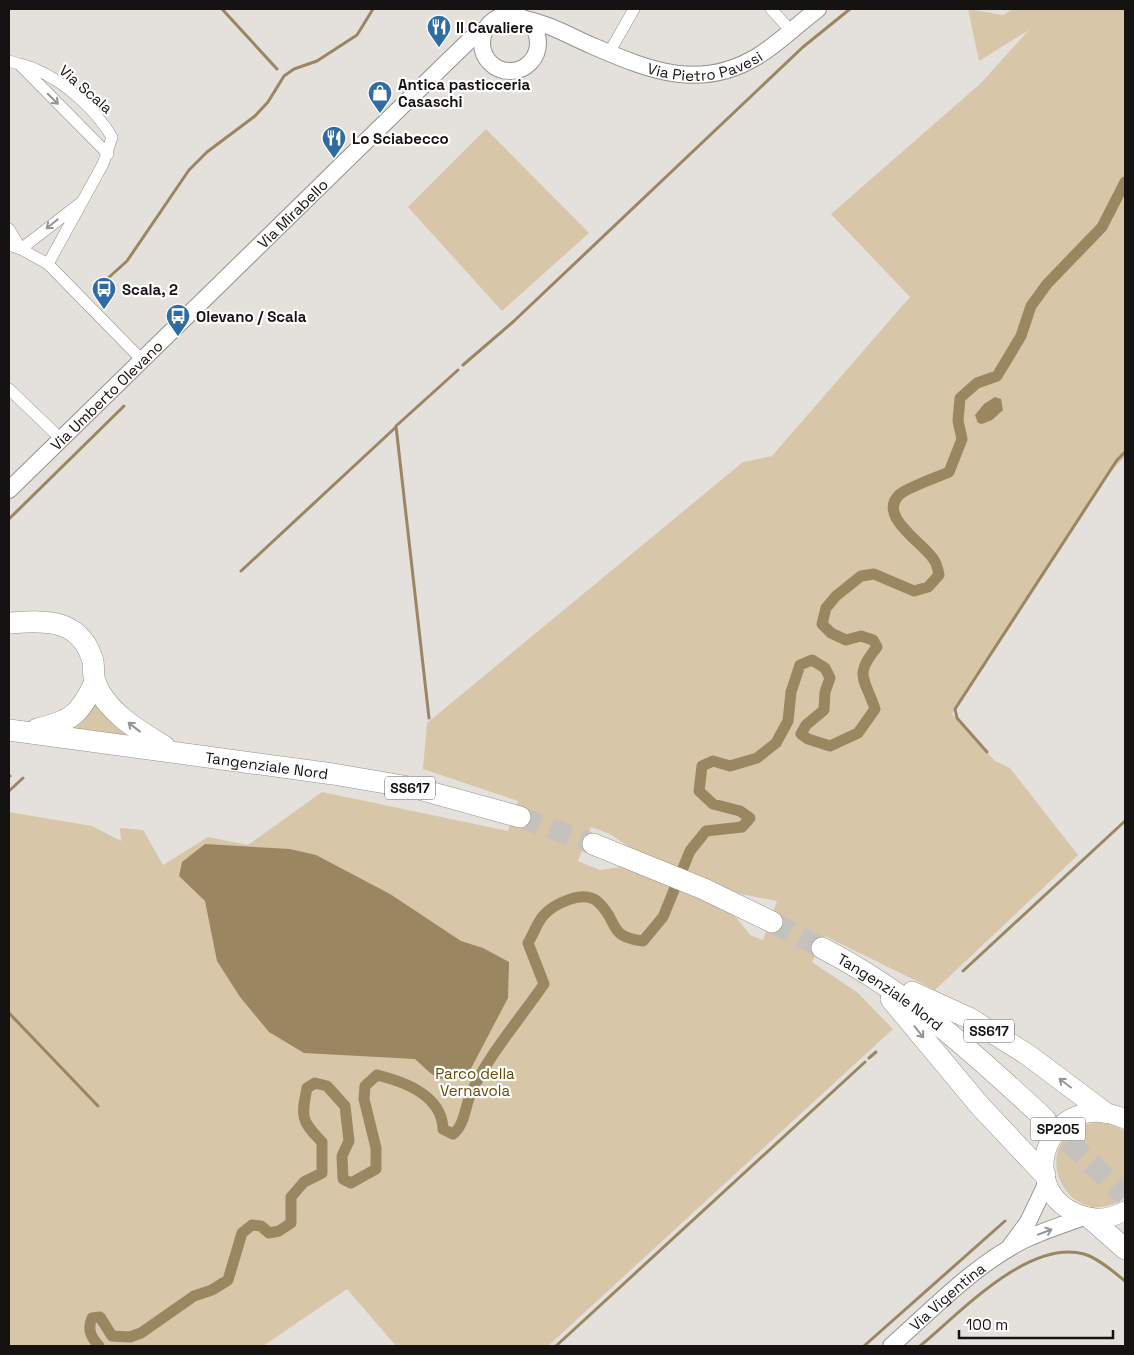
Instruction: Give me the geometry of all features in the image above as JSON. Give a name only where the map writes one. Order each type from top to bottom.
[{"type":"highway","points":[[9,624],[43,621],[62,624],[81,638],[93,659],[95,682],[110,705],[134,729],[176,752]]},
{"type":"highway","points":[[16,731],[63,723],[84,705],[95,682]]},
{"type":"highway","name":"Tangenziale Nord","points":[[16,731],[333,774],[415,788],[520,817]]},
{"type":"highway","points":[[593,844],[704,889],[772,922]]},
{"type":"highway","name":"Tangenziale Nord","points":[[822,948],[863,969],[934,1019],[1045,1119]]},
{"type":"highway","name":"SS617","points":[[863,969],[968,1018],[1116,1113]]},
{"type":"highway","name":"SS617","points":[[863,969],[909,1019],[980,1106],[1046,1179]]},
{"type":"highway","points":[[1087,1218],[1125,1249]]},
{"type":"main road","name":"Via Vigentina","points":[[1046,1179],[1046,1150],[1051,1138],[1060,1127],[1070,1118],[1083,1113],[1116,1113]]},
{"type":"main road","points":[[1046,1179],[1062,1205],[1087,1218]]},
{"type":"main road","name":"Via Vigentina","points":[[1087,1218],[1102,1219],[1125,1211]]},
{"type":"street","points":[[609,53],[634,9]]},
{"type":"street","points":[[771,9],[791,31]]},
{"type":"street","name":"Via Pietro Pavesi","points":[[514,14],[541,22],[647,69],[679,76],[725,72],[759,56],[818,9]]},
{"type":"street","points":[[514,14],[535,31],[537,48],[531,61],[516,70],[501,69],[487,58],[482,45],[486,29],[493,20],[514,14]]},
{"type":"street","name":"Via Mirabello","points":[[247,259],[474,36],[486,29]]},
{"type":"street","name":"Via Pietro Pavesi","points":[[537,48],[550,40],[558,38],[581,41]]},
{"type":"street","points":[[447,62],[470,56],[487,58]]},
{"type":"street","name":"Via Scala","points":[[14,63],[108,154]]},
{"type":"street","name":"Via Scala","points":[[14,63],[34,68],[55,80],[90,109],[112,137],[108,154],[48,264]]},
{"type":"street","name":"Via Scala","points":[[21,249],[84,199]]},
{"type":"street","points":[[9,229],[21,249]]},
{"type":"street","points":[[9,245],[21,249],[48,264],[143,361]]},
{"type":"street","name":"Via Umberto Olevano","points":[[9,490],[247,259]]},
{"type":"street","points":[[9,389],[62,440]]},
{"type":"street","name":"Via Vigentina","points":[[1007,1250],[1028,1222],[1046,1179]]},
{"type":"street","name":"Via Vigentina","points":[[891,1346],[965,1280],[1007,1250],[1027,1239],[1087,1218]]},
{"type":"green space","name":"Parco della Vernavola","points":[[968,9],[1003,15],[1013,9],[1125,9],[1125,457],[1108,474],[952,714],[995,761],[1010,768],[1078,855],[935,990],[825,936],[812,962],[858,993],[893,1029],[548,1346],[396,1346],[347,1289],[263,1346],[9,1346],[9,812],[92,826],[121,841],[120,828],[143,830],[163,865],[208,837],[248,845],[322,792],[508,831],[518,801],[423,769],[427,723],[743,462],[772,456],[910,297],[831,214],[980,84],[1029,30],[979,61]],"holes":[[[591,827],[610,834],[632,849],[735,893],[777,901],[763,940],[750,935],[731,911],[628,866],[600,870],[578,861]]]},
{"type":"green space","points":[[486,129],[589,233],[502,311],[408,207]]},
{"type":"green space","points":[[94,696],[133,738],[66,727]]},
{"type":"green space","points":[[1098,1122],[1111,1124],[1125,1131],[1125,1197],[1104,1207],[1085,1205],[1070,1195],[1060,1180],[1056,1162],[1060,1145],[1074,1130]]},
{"type":"shaded area","points":[[995,397],[1001,399],[1003,410],[992,420],[982,424],[978,423],[975,415],[984,404]]},
{"type":"shaded area","points":[[205,844],[290,849],[316,855],[390,894],[461,941],[483,948],[509,962],[508,998],[466,1078],[450,1080],[438,1078],[415,1059],[304,1053],[269,1032],[240,997],[217,961],[205,901],[179,876],[182,862]]},
{"type":"waterway","points":[[222,9],[277,69]]},
{"type":"waterway","points":[[101,304],[107,279],[127,261],[189,170],[207,152],[255,116],[268,102],[284,76],[294,69],[317,61],[357,35],[373,9]]},
{"type":"waterway","points":[[463,365],[514,321],[803,47],[850,9]]},
{"type":"waterway","points":[[99,1346],[91,1333],[92,1318],[100,1317],[112,1336],[130,1337],[141,1333],[194,1296],[212,1290],[228,1280],[242,1233],[252,1225],[261,1226],[269,1233],[279,1231],[291,1223],[291,1197],[304,1182],[322,1173],[322,1142],[310,1129],[304,1118],[307,1088],[315,1083],[327,1086],[345,1106],[349,1141],[342,1156],[343,1179],[351,1183],[376,1169],[376,1148],[364,1099],[365,1086],[377,1075],[410,1086],[421,1092],[436,1108],[441,1117],[443,1129],[453,1134],[460,1126],[471,1093],[487,1064],[544,984],[528,943],[541,919],[548,911],[561,903],[577,898],[592,898],[605,909],[618,932],[631,939],[643,941],[663,917],[690,851],[706,831],[742,827],[750,818],[740,811],[713,804],[699,791],[702,766],[713,761],[730,766],[757,758],[776,743],[788,721],[791,692],[800,665],[812,660],[825,668],[830,678],[825,692],[824,710],[806,725],[801,734],[808,739],[830,746],[858,733],[875,709],[863,677],[863,671],[877,647],[873,640],[861,636],[846,640],[831,633],[822,624],[826,608],[836,596],[861,576],[874,574],[914,591],[928,587],[939,575],[934,560],[898,521],[894,512],[894,503],[903,492],[949,472],[962,439],[958,421],[960,398],[977,383],[997,376],[1021,336],[1031,306],[1047,284],[1102,227],[1125,182]]},
{"type":"waterway","points":[[429,718],[396,426],[458,370]]},
{"type":"waterway","points":[[9,519],[124,406]]},
{"type":"waterway","points":[[241,571],[396,427]]},
{"type":"waterway","points":[[987,752],[957,718],[955,709],[1117,460],[1125,452]]},
{"type":"waterway","points":[[9,791],[23,778]]},
{"type":"waterway","points":[[963,971],[1125,821]]},
{"type":"waterway","points":[[9,1013],[98,1106]]},
{"type":"waterway","points":[[869,1058],[876,1052]]},
{"type":"waterway","points":[[556,1346],[865,1062]]},
{"type":"waterway","points":[[864,1346],[1005,1221]]},
{"type":"waterway","points":[[920,1346],[996,1282],[1040,1257],[1063,1252],[1084,1254],[1100,1262],[1125,1281]]},
{"type":"tunnel","points":[[520,817],[593,844]]},
{"type":"tunnel","points":[[772,922],[822,948]]},
{"type":"tunnel","points":[[1045,1119],[1125,1196]]},
{"type":"place","name":"Il Cavaliere","points":[[439,48]]},
{"type":"place","name":"Antica pasticceria Casaschi","points":[[380,114]]},
{"type":"place","name":"Lo Sciabecco","points":[[334,159]]},
{"type":"place","name":"Scala, 2","points":[[104,310]]},
{"type":"place","name":"Olevano / Scala","points":[[178,337]]}]
